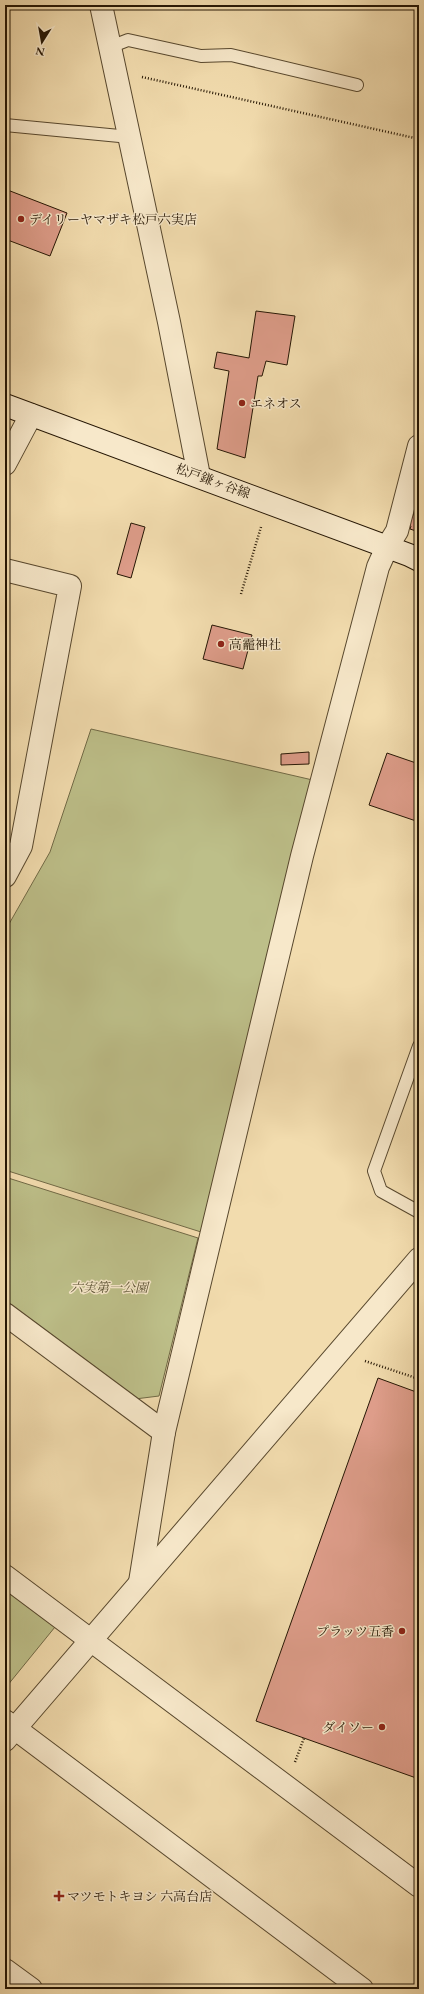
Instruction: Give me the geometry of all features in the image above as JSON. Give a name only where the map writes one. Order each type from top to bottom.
[{"type":"street","points":[[102,5],[199,476]]},
{"type":"street","name":"松戸鎌ヶ谷線","points":[[5,405],[199,476],[419,560]]},
{"type":"street","points":[[5,464],[31,415]]},
{"type":"street","points":[[140,1582],[164,1432],[302,856],[378,567],[387,547],[397,532],[419,446]]},
{"type":"street","points":[[5,570],[70,586],[21,846],[5,876]]},
{"type":"street","points":[[362,1989],[8,1730],[91,1640],[419,1259]]},
{"type":"street","points":[[5,1314],[164,1432]]},
{"type":"street","points":[[5,1576],[419,1886]]},
{"type":"street","points":[[5,1970],[31,1989]]},
{"type":"lane","points":[[110,47],[128,40],[201,56],[231,55],[357,85]]},
{"type":"lane","points":[[5,124],[130,137]]},
{"type":"lane","points":[[419,1046],[374,1171],[381,1191],[419,1212]]},
{"type":"path","points":[[116,71],[419,139]]},
{"type":"path","points":[[241,594],[262,525]]},
{"type":"path","points":[[362,1360],[419,1379]]},
{"type":"path","points":[[293,1768],[304,1738]]},
{"type":"green space","points":[[91,729],[317,781],[201,1232],[5,1170],[5,931],[50,852]]},
{"type":"green space","name":"六実第一公園","points":[[5,1177],[198,1238],[159,1396],[135,1399],[5,1302]]},
{"type":"green space","points":[[5,1590],[55,1627],[7,1686],[5,1684]]},
{"type":"building","points":[[5,189],[67,213],[50,256],[5,239]]},
{"type":"building","points":[[256,311],[295,316],[287,365],[266,361],[262,376],[258,376],[245,458],[217,449],[229,371],[214,368],[217,352],[249,358]]},
{"type":"building","points":[[417,497],[419,497],[419,532],[410,529],[411,526],[409,525],[415,510],[412,509]]},
{"type":"building","points":[[131,523],[145,527],[131,578],[117,574]]},
{"type":"building","points":[[212,625],[252,635],[243,669],[203,659]]},
{"type":"building","points":[[309,752],[309,764],[281,765],[281,754]]},
{"type":"building","points":[[387,753],[419,764],[419,822],[369,805]]},
{"type":"building","points":[[378,1378],[419,1393],[419,1779],[256,1721]]},
{"type":"place","name":"デイリーヤマザキ松戸六実店","points":[[21,219]]},
{"type":"place","name":"エネオス","points":[[242,403]]},
{"type":"place","name":"高靇神社","points":[[221,644]]},
{"type":"place","name":"プラッツ五香","points":[[402,1631]]},
{"type":"place","name":"ダイソー","points":[[382,1727]]},
{"type":"place","name":"マツモトキヨシ 六高台店","points":[[59,1896]]}]
